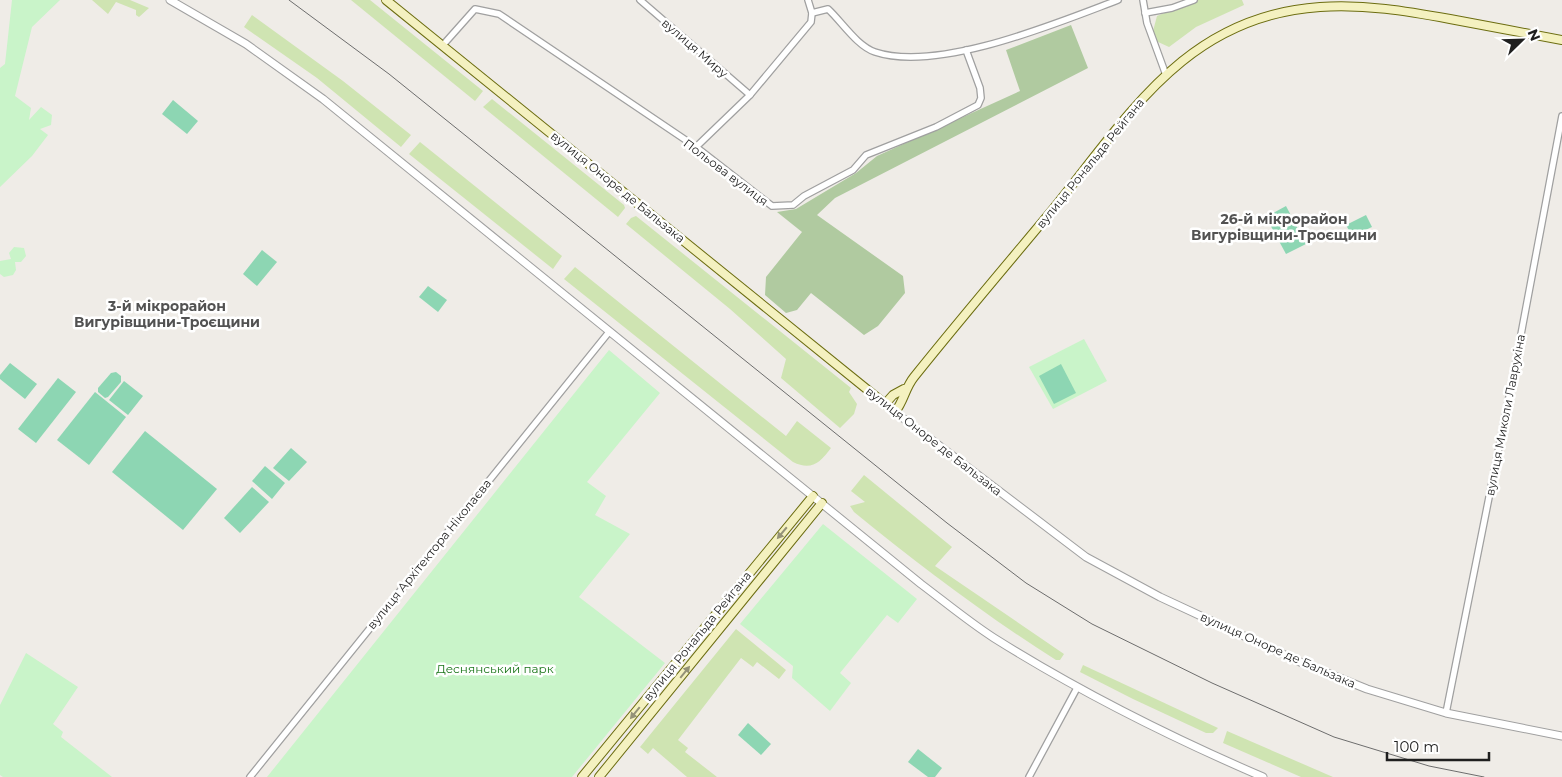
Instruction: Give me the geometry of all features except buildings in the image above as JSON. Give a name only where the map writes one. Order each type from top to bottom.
[{"type":"main road","name":"вулиця Оноре де Бальзака","points":[[386,0],[895,412]]},
{"type":"main road","name":"вулиця Рональда Рейгана","points":[[885,404],[893,395],[904,390],[1054,208],[1114,131],[1166,75],[1187,55],[1237,27],[1275,14],[1319,7],[1382,7],[1562,40]]},
{"type":"main road","name":"вулиця Рональда Рейгана","points":[[895,412],[903,400],[904,390]]},
{"type":"main road","name":"вулиця Рональда Рейгана","points":[[582,777],[813,496]]},
{"type":"main road","name":"вулиця Рональда Рейгана","points":[[599,777],[822,504]]},
{"type":"street","points":[[170,0],[239,39],[323,99],[921,584],[992,637],[1077,688],[1175,738],[1263,777]]},
{"type":"street","name":"вулиця Миру","points":[[640,0],[750,96]]},
{"type":"street","points":[[696,147],[750,96],[811,22],[812,13],[808,0]]},
{"type":"street","points":[[812,13],[828,9],[866,47],[874,52],[919,56],[966,50],[1022,35],[1118,0]]},
{"type":"street","points":[[1143,0],[1158,58],[1166,75]]},
{"type":"street","points":[[1145,13],[1172,8],[1194,0]]},
{"type":"street","name":"Польова вулиця","points":[[443,46],[475,9],[499,14],[696,147],[772,206],[793,205],[804,196],[853,170],[866,154],[936,127],[978,105],[981,98],[980,88],[966,50]]},
{"type":"street","name":"вулиця Миколи Лаврухіна","points":[[1446,713],[1513,377],[1562,116]]},
{"type":"street","name":"вулиця Архітектора Ніколаєва","points":[[250,777],[609,332]]},
{"type":"street","name":"вулиця Оноре де Бальзака","points":[[895,412],[1098,564],[1160,597],[1300,662],[1368,689],[1446,713],[1562,736]]},
{"type":"street","points":[[1029,777],[1077,688]]},
{"type":"green space","points":[[12,0],[60,0],[32,27],[15,96],[31,108],[29,120],[41,107],[52,115],[51,125],[40,129],[48,135],[32,156],[0,187],[0,68],[5,64]]},
{"type":"green space","points":[[92,0],[130,0],[149,8],[139,17],[136,15],[136,10],[116,2],[108,14]]},
{"type":"green space","points":[[351,0],[370,0],[483,91],[475,101]]},
{"type":"green space","points":[[1196,0],[1242,0],[1244,5],[1196,27],[1169,47],[1156,41],[1153,31],[1157,16]]},
{"type":"green space","points":[[252,15],[343,81],[411,135],[401,147],[317,78],[244,27]]},
{"type":"green space","points":[[1071,25],[1088,68],[835,198],[817,215],[903,276],[905,293],[878,326],[864,335],[811,293],[797,310],[786,313],[765,295],[766,277],[802,232],[777,212],[796,209],[856,173],[877,156],[1020,91],[1006,50]]},
{"type":"green space","points":[[492,99],[624,205],[625,208],[618,217],[483,107]]},
{"type":"green space","points":[[173,100],[198,121],[187,134],[162,114]]},
{"type":"green space","points":[[420,142],[562,256],[553,269],[409,154]]},
{"type":"green space","points":[[1286,206],[1306,244],[1286,254],[1266,217]]},
{"type":"green space","points":[[1366,215],[1372,227],[1352,236],[1346,225]]},
{"type":"green space","points":[[636,216],[851,388],[849,392],[857,404],[854,414],[840,428],[781,378],[786,359],[730,309],[626,224],[631,218]]},
{"type":"green space","points":[[14,247],[24,248],[26,256],[21,262],[15,262],[16,270],[13,275],[4,277],[0,274],[0,261],[11,259],[9,253]]},
{"type":"green space","points":[[262,250],[277,262],[257,286],[243,274]]},
{"type":"green space","points":[[575,267],[786,436],[797,421],[831,448],[815,464],[805,466],[793,462],[564,279]]},
{"type":"green space","points":[[428,286],[447,300],[438,312],[419,297]]},
{"type":"green space","points":[[1084,339],[1107,381],[1053,409],[1029,367]]},
{"type":"green space","name":"Деснянський парк","points":[[609,350],[660,393],[587,482],[606,496],[595,515],[630,534],[579,597],[665,663],[572,777],[267,777]]},
{"type":"green space","points":[[10,363],[37,384],[25,399],[0,379],[0,375]]},
{"type":"green space","points":[[1061,364],[1076,393],[1054,404],[1039,376]]},
{"type":"green space","points":[[116,372],[121,376],[121,382],[105,398],[98,392],[98,388],[111,373]]},
{"type":"green space","points":[[58,378],[76,392],[36,443],[18,429]]},
{"type":"green space","points":[[124,381],[143,396],[128,415],[109,400]]},
{"type":"green space","points":[[95,392],[126,417],[89,465],[57,440]]},
{"type":"green space","points":[[145,431],[217,489],[183,530],[112,472]]},
{"type":"green space","points":[[291,448],[307,462],[289,481],[273,468]]},
{"type":"green space","points":[[265,466],[285,483],[272,499],[252,481]]},
{"type":"green space","points":[[864,475],[952,547],[935,566],[1064,654],[1060,660],[1056,660],[978,607],[854,512],[850,506],[865,502],[851,491]]},
{"type":"green space","points":[[252,487],[269,502],[240,533],[224,518]]},
{"type":"green space","points":[[823,524],[917,599],[898,623],[887,615],[840,673],[851,683],[830,711],[792,678],[793,666],[740,624]]},
{"type":"green space","points":[[736,629],[786,670],[779,679],[757,662],[753,667],[741,658],[678,740],[688,748],[685,752],[717,777],[687,777],[653,748],[648,754],[640,747]]},
{"type":"green space","points":[[26,653],[78,687],[53,724],[63,732],[61,737],[112,777],[3,777],[0,775],[0,705]]},
{"type":"green space","points":[[1083,665],[1218,728],[1213,733],[1206,733],[1133,699],[1080,672]]},
{"type":"green space","points":[[748,723],[771,744],[761,755],[738,735]]},
{"type":"green space","points":[[1227,731],[1333,777],[1301,777],[1223,743]]},
{"type":"green space","points":[[918,749],[942,768],[935,777],[928,777],[908,762]]},
{"type":"tram line","points":[[289,0],[389,74],[947,523],[1026,583],[1092,624],[1212,683],[1334,737],[1429,766],[1484,777]]},
{"type":"district","name":"26-й мікрорайон Вигурівщини-Троєщини","points":[[1284,227]]},
{"type":"district","name":"3-й мікрорайон Вигурівщини-Троєщини","points":[[167,314]]}]
